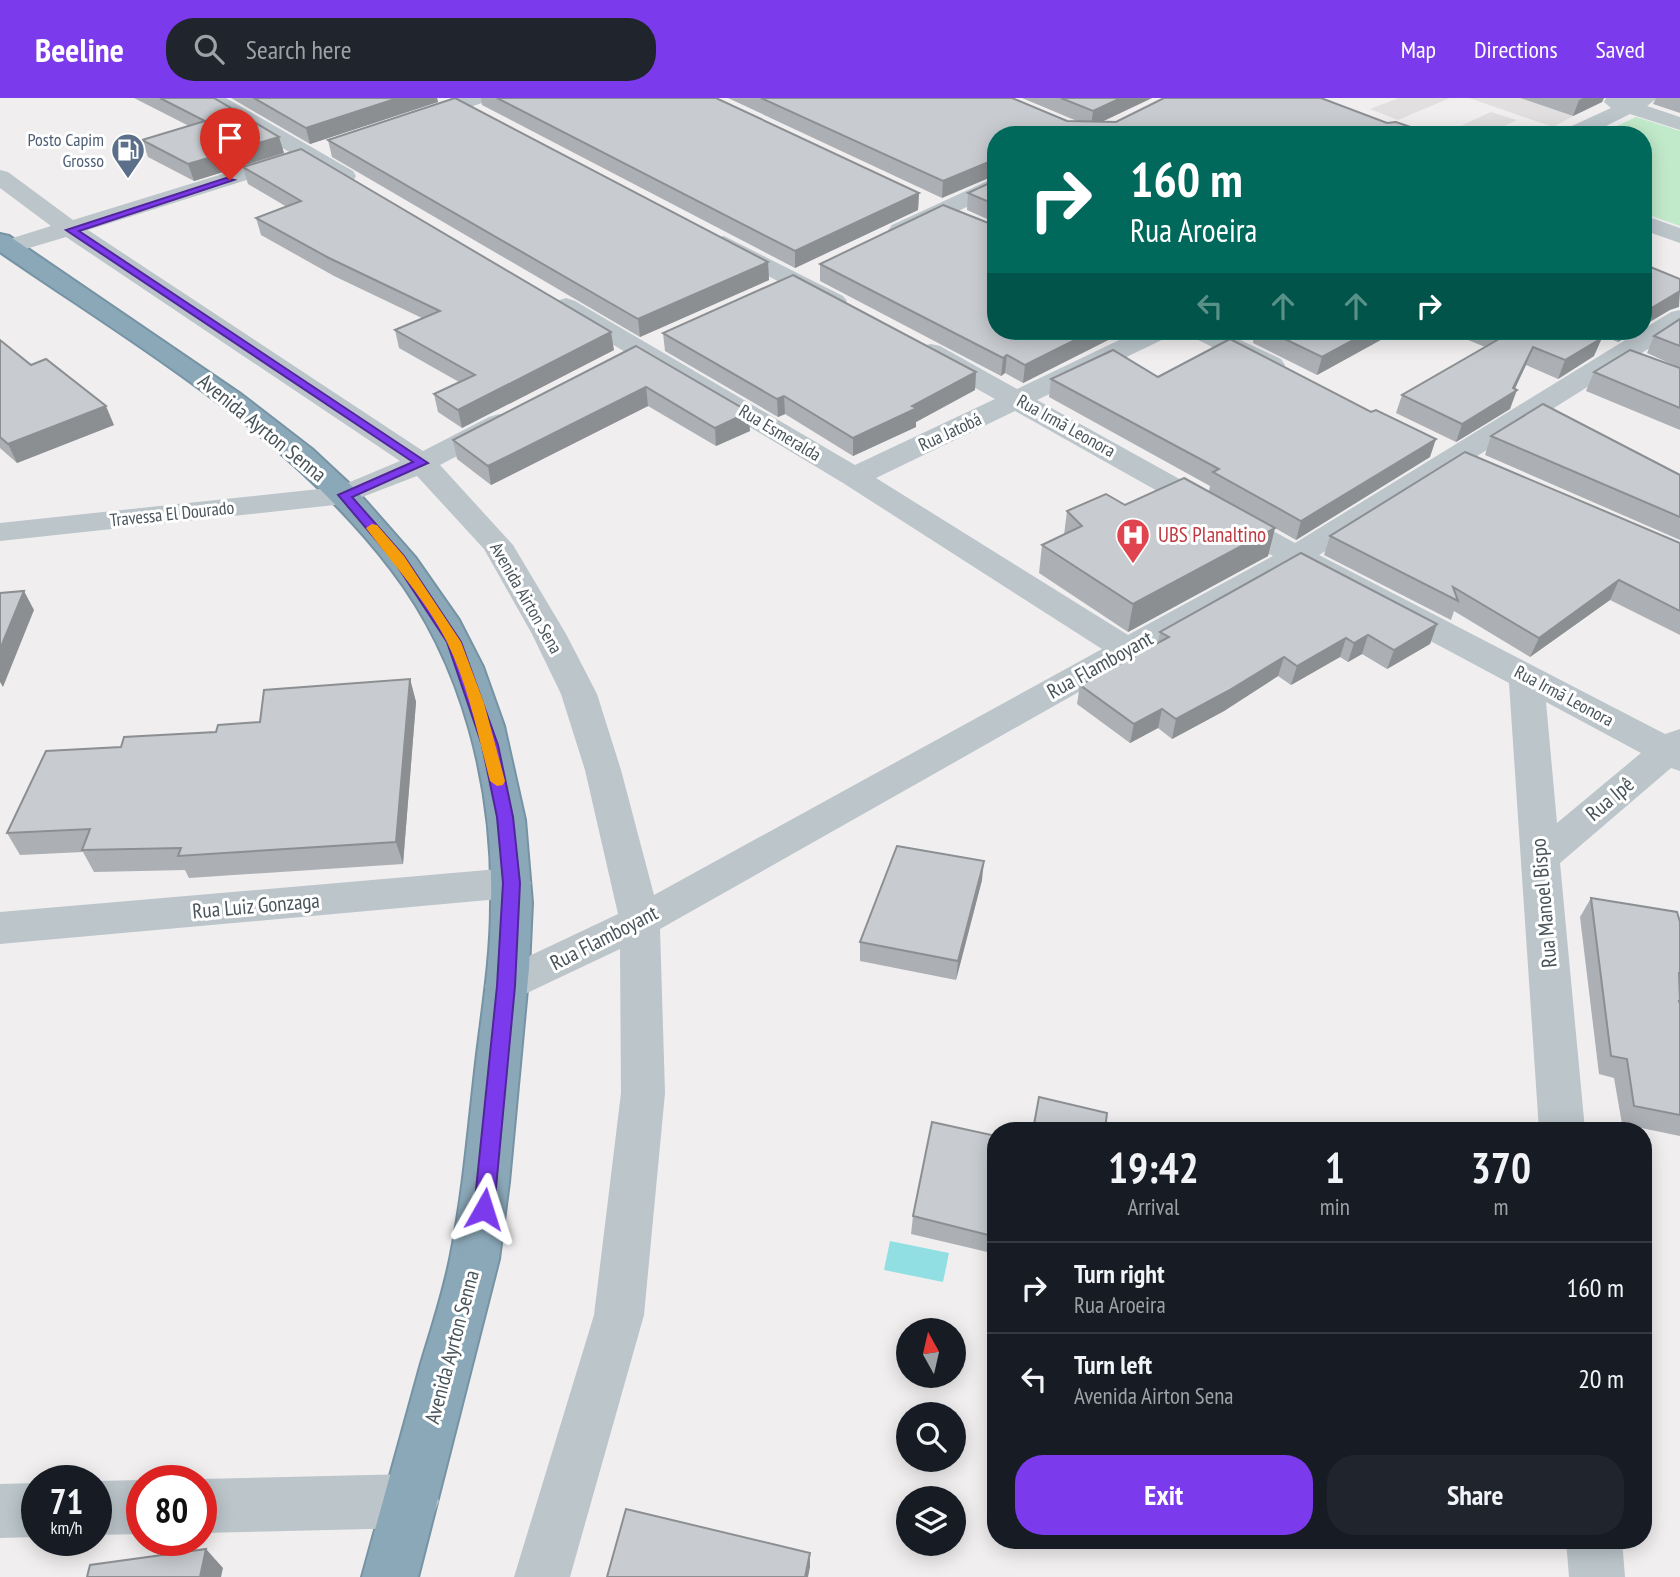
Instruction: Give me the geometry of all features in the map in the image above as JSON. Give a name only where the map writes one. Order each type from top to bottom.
[{"type":"highway","name":"Avenida Ayrton Senna","points":[[5,244],[216,388],[277,435],[344,495],[400,559],[454,642],[490,745],[505,817],[512,883],[506,986],[484,1209],[475,1259],[390,1577]]},
{"type":"street","points":[[211,98],[322,151],[368,190]]},
{"type":"street","points":[[1602,98],[1638,102],[1680,124]]},
{"type":"street","points":[[397,125],[462,100],[495,123]]},
{"type":"street","points":[[1589,126],[1638,102]]},
{"type":"street","points":[[5,244],[71,230],[322,151]]},
{"type":"street","name":"Avenida Airton Sena","points":[[0,177],[71,230],[422,463],[497,545],[549,634],[579,694],[603,770],[640,921],[643,1093],[619,1315],[542,1577]]},
{"type":"street","points":[[881,239],[952,215],[987,190]]},
{"type":"street","points":[[916,198],[952,215]]},
{"type":"street","points":[[1652,225],[1680,236]]},
{"type":"street","points":[[699,230],[854,312]]},
{"type":"street","name":"Rua Esmeralda","points":[[545,294],[651,344],[854,477],[1127,650]]},
{"type":"street","name":"Rua Flamboyant","points":[[506,986],[640,921],[1296,556],[1459,457],[1633,360],[1680,318]]},
{"type":"street","name":"Rua Irmã Leonora","points":[[901,337],[1019,400],[1296,556],[1526,676],[1676,750]]},
{"type":"street","name":"Rua Jatobá","points":[[854,477],[1141,340]]},
{"type":"street","points":[[1219,340],[1299,379]]},
{"type":"street","points":[[1587,341],[1633,360]]},
{"type":"street","points":[[615,362],[651,344]]},
{"type":"street","name":"Travessa El Dourado","points":[[0,532],[344,495],[422,463],[519,412]]},
{"type":"street","name":"Rua Manoel Bispo","points":[[1526,676],[1561,1122]]},
{"type":"street","name":"Rua Ipê","points":[[1540,858],[1676,750]]},
{"type":"street","name":"Rua Luiz Gonzaga","points":[[0,928],[512,883]]},
{"type":"street","points":[[217,1506],[412,1501]]},
{"type":"street","points":[[0,1511],[21,1510]]},
{"type":"street","points":[[1595,1549],[1597,1577]]},
{"type":"shaded area","points":[[1399,98],[1450,98],[1398,120],[1370,109]]},
{"type":"shaded area","points":[[1469,98],[1520,98],[1573,116],[1550,126]]},
{"type":"shaded area","points":[[1491,112],[1517,120],[1504,126],[1461,126]]},
{"type":"green space","points":[[1636,117],[1680,131],[1680,226],[1652,216],[1652,126],[1616,126]]},
{"type":"water","points":[[890,1241],[949,1253],[943,1282],[884,1270]]},
{"type":"building","points":[[160,98],[214,98],[279,137],[188,164],[142,140],[205,121]]},
{"type":"building","points":[[254,98],[398,98],[306,128]]},
{"type":"building","points":[[455,98],[768,262],[638,319],[328,140]]},
{"type":"building","points":[[497,98],[716,98],[919,193],[795,251]]},
{"type":"building","points":[[761,98],[1012,98],[1067,121],[1116,122],[1164,98],[1321,98],[1387,123],[1396,122],[1408,126],[987,126],[987,163],[943,181]]},
{"type":"building","points":[[1061,98],[1121,98],[1093,111]]},
{"type":"building","points":[[301,149],[611,332],[458,410],[434,394],[475,375],[395,330],[440,311],[329,258],[256,218],[301,201],[243,167]]},
{"type":"building","points":[[987,184],[987,201],[968,193]]},
{"type":"building","points":[[943,205],[987,222],[987,340],[1075,340],[1025,365],[1007,355],[1003,358],[820,264]]},
{"type":"building","points":[[1652,268],[1680,279],[1680,291],[1652,308]]},
{"type":"building","points":[[793,275],[976,372],[912,406],[917,408],[853,438],[784,396],[777,399],[663,333]]},
{"type":"building","points":[[1680,319],[1680,346],[1654,336]]},
{"type":"building","points":[[0,340],[31,365],[46,359],[106,406],[8,444],[0,437]]},
{"type":"building","points":[[1232,340],[1371,412],[1376,410],[1436,439],[1301,521],[1213,472],[1219,469],[1051,379],[1113,350],[1158,377]]},
{"type":"building","points":[[1287,340],[1353,340],[1322,357]]},
{"type":"building","points":[[1497,340],[1599,340],[1565,360],[1533,347],[1513,388],[1517,390],[1462,424],[1402,395]]},
{"type":"building","points":[[636,346],[749,412],[715,428],[646,387],[488,466],[453,440]]},
{"type":"building","points":[[1630,350],[1680,368],[1680,408],[1594,372]]},
{"type":"building","points":[[1543,404],[1680,475],[1680,517],[1491,436]]},
{"type":"building","points":[[1465,452],[1680,543],[1680,611],[1619,580],[1539,638],[1453,587],[1458,601],[1330,536]]},
{"type":"building","points":[[1184,478],[1275,528],[1133,604],[1042,545],[1082,526],[1067,511],[1106,494],[1125,505]]},
{"type":"building","points":[[1301,553],[1437,624],[1394,650],[1368,635],[1354,643],[1346,638],[1297,666],[1284,657],[1176,719],[1162,709],[1134,724],[1080,685],[1169,637],[1160,632]]},
{"type":"building","points":[[24,591],[0,649],[0,593]]},
{"type":"building","points":[[410,679],[396,842],[178,856],[181,848],[82,850],[90,829],[7,833],[46,751],[121,747],[124,737],[216,732],[218,725],[260,722],[264,690]]},
{"type":"building","points":[[897,846],[984,861],[958,961],[860,942]]},
{"type":"building","points":[[1591,898],[1677,912],[1680,922],[1680,1115],[1634,1106],[1627,1059],[1611,1056]]},
{"type":"building","points":[[1039,1097],[1107,1113],[1106,1122],[1034,1122]]},
{"type":"building","points":[[932,1122],[987,1134],[987,1235],[913,1216]]},
{"type":"building","points":[[626,1509],[810,1553],[805,1577],[607,1577]]},
{"type":"building","points":[[155,1556],[204,1556],[200,1577],[87,1577],[90,1565]]},
{"type":"slow traffic","points":[[372,528],[400,559],[454,642],[490,745],[497,781]]},
{"type":"place","name":"Posto Capim Grosso","points":[[128,180]]},
{"type":"place","name":"UBS Planaltino","points":[[1133,565]]},
{"type":"route","points":[[230,180],[71,230],[422,463],[344,495],[400,559],[454,642],[490,745],[505,817],[512,883],[506,986],[484,1209]]}]
